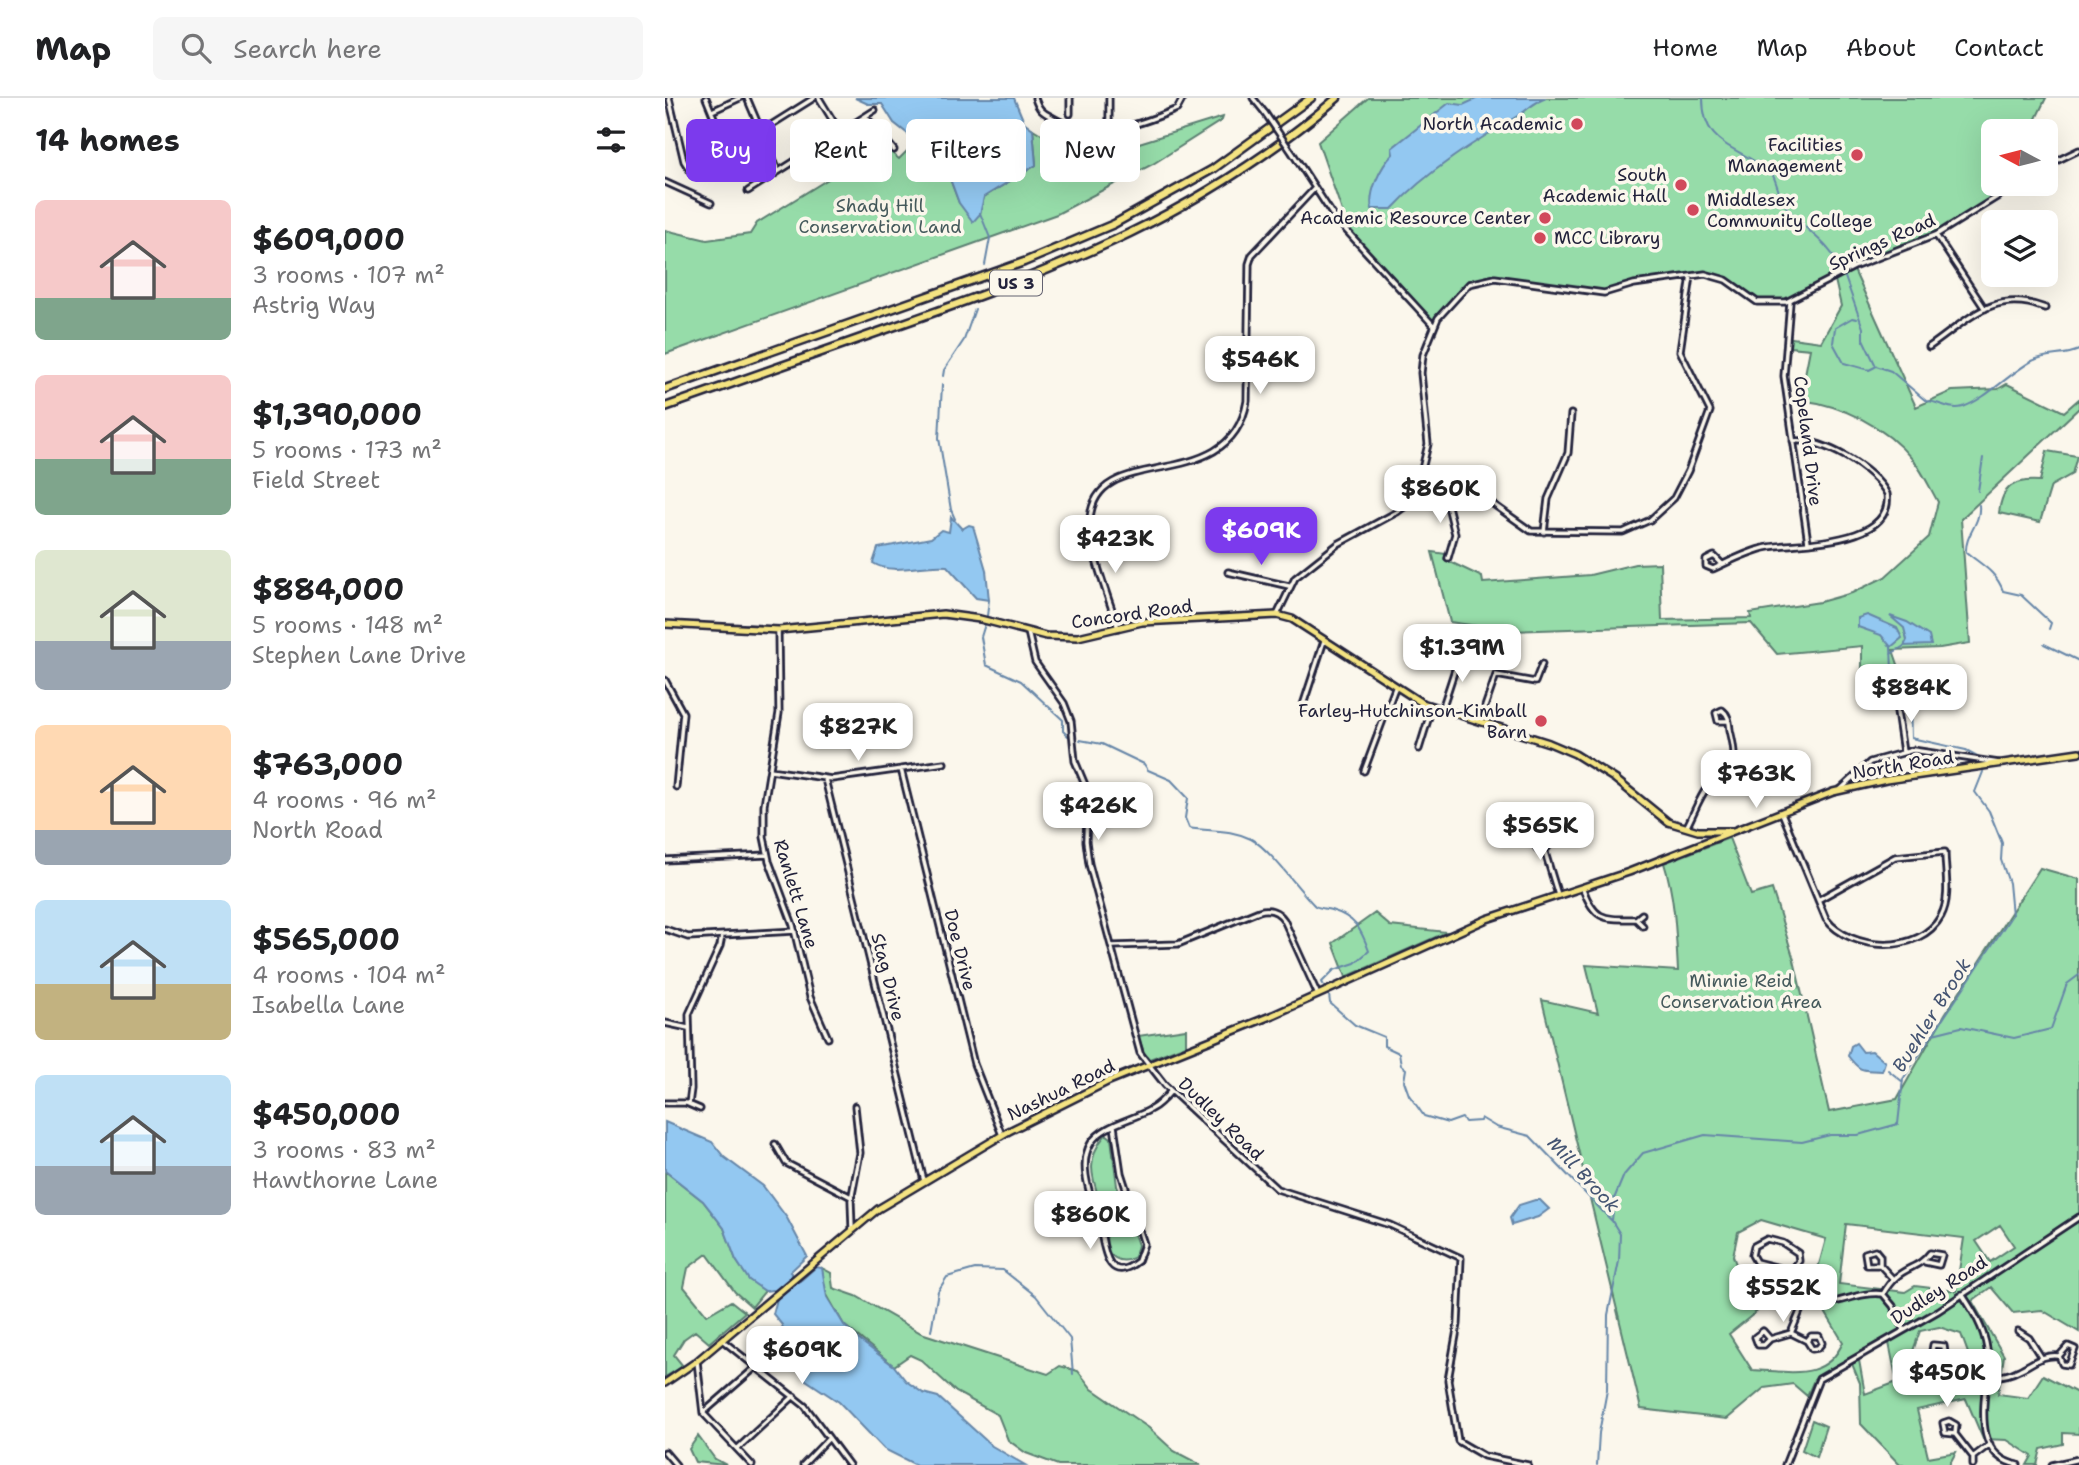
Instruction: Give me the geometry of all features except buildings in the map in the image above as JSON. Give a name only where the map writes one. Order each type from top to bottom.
[{"type":"highway","name":"US 3","points":[[665,389],[1024,262],[1114,224],[1213,169],[1311,98]]},
{"type":"highway","name":"US 3","points":[[665,407],[1031,278],[1098,250],[1162,218],[1231,177],[1337,98]]},
{"type":"main road","name":"Concord Road","points":[[665,621],[778,630],[943,614],[980,619],[1028,632],[1078,637],[1165,620],[1277,615],[1292,619],[1395,688],[1433,706],[1479,721]]},
{"type":"main road","points":[[1479,721],[1575,754],[1615,779],[1659,817],[1698,831],[1736,832]]},
{"type":"main road","name":"North Road","points":[[1583,888],[1736,832],[1842,789],[2079,752]]},
{"type":"main road","points":[[1698,831],[1701,845]]},
{"type":"main road","name":"Nashua Road","points":[[665,1383],[697,1361],[852,1228],[1002,1135],[1085,1092],[1318,995],[1473,925],[1583,888]]},
{"type":"street","points":[[669,98],[686,164]]},
{"type":"street","points":[[706,98],[715,119]]},
{"type":"street","points":[[712,111],[740,98]]},
{"type":"street","points":[[747,98],[757,119]]},
{"type":"street","points":[[776,123],[817,98],[831,119]]},
{"type":"street","points":[[1035,98],[1042,112],[1054,119]]},
{"type":"street","points":[[1069,98],[1070,114]]},
{"type":"street","points":[[1109,98],[1109,119]]},
{"type":"street","points":[[1140,122],[1181,106],[1183,98]]},
{"type":"street","points":[[1253,98],[1334,217],[1434,326]]},
{"type":"street","points":[[862,119],[875,110]]},
{"type":"street","points":[[865,117],[894,150]]},
{"type":"street","points":[[2058,160],[2079,150]]},
{"type":"street","points":[[748,191],[790,163]]},
{"type":"street","points":[[776,166],[778,171]]},
{"type":"street","points":[[665,182],[711,203]]},
{"type":"street","points":[[1118,628],[1090,532],[1093,505],[1103,490],[1116,480],[1207,456],[1235,433],[1247,401],[1249,264],[1252,255],[1315,188]]},
{"type":"street","name":"Springs Road","points":[[1418,491],[1428,444],[1421,364],[1434,326],[1445,308],[1469,284],[1480,279],[1524,281],[1594,293],[1634,284],[1716,275],[1757,302],[1769,304],[1790,301],[1856,266],[1936,235],[1999,196]]},
{"type":"street","points":[[1936,235],[1985,309]]},
{"type":"street","points":[[1277,615],[1286,599],[1289,586],[1338,544],[1409,505],[1418,491],[1486,499],[1531,531],[1623,532],[1650,520],[1674,498],[1689,471],[1710,411],[1680,351],[1691,276]]},
{"type":"street","points":[[1929,347],[1985,309],[2015,299],[2045,308]]},
{"type":"street","name":"Copeland Drive","points":[[1790,301],[1784,376],[1808,542]]},
{"type":"street","points":[[1544,532],[1548,499],[1568,453],[1571,414]]},
{"type":"street","points":[[1722,564],[1714,556],[1706,560],[1709,568],[1722,564],[1767,547],[1837,541],[1877,522],[1887,508],[1887,494],[1871,473],[1858,463],[1810,443],[1793,441]]},
{"type":"street","points":[[1444,494],[1455,534],[1448,558]]},
{"type":"street","points":[[1227,572],[1289,586]]},
{"type":"street","name":"Ranlett Lane","points":[[778,630],[779,713],[763,817],[767,855],[795,931],[810,996],[828,1038]]},
{"type":"street","name":"Dudley Road","points":[[1028,632],[1035,662],[1064,703],[1071,721],[1075,758],[1088,792],[1088,857],[1133,1031],[1147,1066],[1277,1189],[1390,1225],[1461,1258],[1458,1324],[1448,1380],[1458,1441],[1483,1457],[1528,1465]]},
{"type":"street","points":[[1302,708],[1324,641]]},
{"type":"street","points":[[1442,709],[1460,654]]},
{"type":"street","points":[[1479,721],[1498,674],[1535,682],[1542,664]]},
{"type":"street","points":[[665,680],[683,713],[676,787]]},
{"type":"street","points":[[1364,771],[1395,688]]},
{"type":"street","points":[[1895,698],[1903,752]]},
{"type":"street","points":[[1419,749],[1433,706]]},
{"type":"street","points":[[1686,828],[1707,787],[1733,761],[1734,747],[1728,721]]},
{"type":"street","points":[[1842,789],[1870,762],[1903,752],[1925,750],[1964,760],[1993,760],[2001,764]]},
{"type":"street","points":[[770,770],[825,779],[944,763]]},
{"type":"street","name":"Doe Drive","points":[[901,769],[974,1064],[1002,1135]]},
{"type":"street","name":"Stag Drive","points":[[825,779],[924,1181]]},
{"type":"street","points":[[1782,813],[1818,900],[1829,923],[1851,937],[1884,944],[1911,940],[1931,929],[1943,911],[1945,852],[1895,857],[1818,900]]},
{"type":"street","points":[[1544,849],[1559,897]]},
{"type":"street","points":[[665,860],[767,855]]},
{"type":"street","points":[[1583,888],[1590,907],[1601,917],[1636,919],[1643,926]]},
{"type":"street","points":[[1112,946],[1178,944],[1259,911],[1269,910],[1279,913],[1284,920],[1318,995]]},
{"type":"street","points":[[1636,919],[1642,914]]},
{"type":"street","points":[[665,929],[683,936],[795,931]]},
{"type":"street","points":[[689,1104],[690,1009],[720,946],[722,936]]},
{"type":"street","points":[[665,1023],[688,1028]]},
{"type":"street","points":[[1114,1126],[1121,1173],[1144,1244],[1138,1261],[1126,1267],[1112,1264],[1103,1253],[1087,1170],[1090,1144],[1098,1135],[1114,1126],[1153,1108],[1171,1091]]},
{"type":"street","points":[[665,1103],[689,1104],[700,1109]]},
{"type":"street","points":[[852,1228],[851,1197],[860,1153],[855,1106]]},
{"type":"street","points":[[775,1144],[786,1163],[851,1197]]},
{"type":"street","name":"Dudley Road","points":[[1785,1465],[1819,1379],[1962,1294],[2079,1217]]},
{"type":"street","points":[[1791,1271],[1799,1261],[1798,1252],[1792,1247],[1767,1239],[1760,1240],[1754,1246],[1752,1255],[1756,1262],[1791,1271],[1806,1297],[1822,1303],[1836,1303],[1864,1294],[1883,1294]]},
{"type":"street","points":[[1879,1265],[1880,1256],[1875,1250],[1865,1253],[1867,1265],[1879,1265],[1892,1278]]},
{"type":"street","points":[[1883,1294],[1892,1278],[1925,1262],[1930,1252],[1942,1255],[1939,1265],[1925,1262]]},
{"type":"street","points":[[1883,1294],[1893,1306],[1904,1330]]},
{"type":"street","points":[[1962,1294],[1983,1333],[1987,1349],[1982,1413],[1990,1444],[2001,1459],[2018,1465]]},
{"type":"street","points":[[1791,1333],[1806,1297]]},
{"type":"street","points":[[1770,1339],[1763,1331],[1755,1337],[1758,1345],[1767,1344],[1770,1339],[1791,1333],[1807,1340],[1812,1349],[1818,1349],[1822,1343],[1821,1338],[1815,1335],[1807,1340]]},
{"type":"street","points":[[2018,1331],[2029,1338],[2041,1357]]},
{"type":"street","points":[[722,1340],[794,1396],[849,1465]]},
{"type":"street","points":[[1946,1360],[1944,1346],[1933,1345],[1931,1357],[1946,1360],[1971,1374],[2014,1373],[2041,1357],[2059,1356],[2065,1348],[2075,1349],[2069,1365],[2062,1364],[2059,1356]]},
{"type":"street","points":[[697,1361],[703,1413],[752,1465]]},
{"type":"street","points":[[703,1413],[756,1367]]},
{"type":"street","points":[[737,1449],[794,1396]]},
{"type":"street","points":[[1955,1434],[1945,1433],[1943,1423],[1949,1421],[1956,1425],[1955,1434],[1973,1457],[1973,1465]]},
{"type":"street","points":[[803,1465],[829,1438]]},
{"type":"street","points":[[1973,1457],[1990,1444]]},
{"type":"street","points":[[665,1452],[676,1465]]},
{"type":"street","points":[[2052,1465],[2079,1459]]},
{"type":"green space","name":"Middlesex Community College","points":[[1368,98],[2046,98],[2036,119],[1981,119],[1981,196],[1996,196],[1979,211],[1937,234],[1854,267],[1791,301],[1760,303],[1723,280],[1707,274],[1660,279],[1603,293],[1489,277],[1470,283],[1458,293],[1434,326],[1350,234],[1318,142]]},
{"type":"green space","name":"Shady Hill Conservation Land","points":[[1223,117],[1140,171],[1140,143]]},
{"type":"green space","name":"Shady Hill Conservation Land","points":[[1033,129],[1040,133],[1040,182],[1118,182],[1057,214],[665,354],[665,230],[707,240],[750,234],[757,223],[823,182],[892,182],[892,153],[899,159],[906,152],[906,182],[951,182],[959,203],[980,213],[984,197],[1008,182],[1026,182],[1026,171],[1036,165]]},
{"type":"green space","points":[[1854,270],[1916,407],[1952,391],[1998,389],[2007,384],[2064,412],[2079,399],[2079,408],[1961,519],[1970,643],[1940,648],[1893,650],[1900,670],[1862,673],[1862,646],[1777,654],[1751,623],[1512,631],[1450,622],[1432,552],[1446,554],[1444,559],[1482,577],[1483,583],[1590,575],[1635,564],[1660,563],[1662,620],[1751,618],[1750,613],[1820,602],[1852,593],[1885,577],[1929,537],[1938,502],[1917,465],[1902,448],[1876,427],[1847,412],[1800,400],[1810,349],[1790,347],[1791,338],[1821,342],[1841,306],[1835,280]]},
{"type":"green space","points":[[2047,451],[2077,456],[2072,474],[2051,486],[2040,522],[1999,513],[2003,496],[2011,486],[2023,481],[2040,481]]},
{"type":"green space","name":"Minnie Reid Conservation Area","points":[[1729,838],[1751,895],[1772,889],[1794,960],[1829,1112],[1897,1099],[1945,1014],[2040,868],[2079,879],[2079,1213],[1923,1317],[1814,1380],[1807,1396],[1793,1384],[1764,1388],[1727,1419],[1641,1409],[1542,1000],[1598,1013],[1586,965],[1678,971],[1673,903],[1664,863]],"holes":[[[1761,1220],[1826,1239],[1812,1290],[1843,1342],[1836,1355],[1827,1363],[1805,1371],[1752,1370],[1729,1334],[1781,1292],[1742,1281],[1733,1256],[1738,1232]],[[1846,1224],[1964,1238],[1956,1291],[1915,1286],[1905,1292],[1839,1284]],[[2000,1225],[2014,1246],[1990,1262],[1976,1241]]]},
{"type":"green space","points":[[1375,913],[1390,926],[1447,932],[1346,977],[1333,943]]},
{"type":"green space","points":[[1186,1029],[1186,1045],[1147,1060],[1138,1036]]},
{"type":"green space","points":[[1106,1134],[1111,1138],[1117,1186],[1138,1245],[1135,1257],[1127,1260],[1116,1258],[1107,1250],[1106,1222],[1093,1177],[1093,1156]]},
{"type":"green space","points":[[665,1171],[703,1201],[724,1228],[736,1260],[749,1279],[765,1291],[752,1307],[735,1292],[707,1254],[688,1268],[684,1287],[707,1315],[731,1301],[745,1312],[709,1343],[695,1331],[684,1339],[674,1355],[683,1366],[665,1377]]},
{"type":"green space","points":[[2079,1221],[2079,1332],[2042,1310],[2013,1313],[1991,1287],[1972,1301],[2004,1356],[1998,1394],[2028,1398],[2043,1375],[2077,1393],[2079,1391],[2079,1434],[2063,1433],[2063,1444],[2041,1449],[2037,1465],[2027,1465],[2032,1456],[2007,1440],[1983,1439],[1966,1399],[1917,1410],[1928,1457],[1956,1452],[1949,1465],[1900,1465],[1861,1424],[1860,1383],[1852,1364],[1859,1360],[1865,1394],[1897,1382],[1889,1343]],"holes":[[[1939,1327],[1961,1334],[1969,1356],[1964,1364],[1948,1357],[1940,1380],[1907,1368],[1920,1331]]]},
{"type":"green space","points":[[822,1268],[831,1273],[833,1288],[856,1296],[921,1333],[1048,1374],[1060,1366],[1078,1371],[1092,1389],[1149,1428],[1174,1451],[1201,1465],[1058,1465],[1026,1453],[1008,1440],[998,1415],[956,1392],[921,1360],[910,1355],[894,1366],[844,1325],[823,1288]]},
{"type":"green space","points":[[1812,1420],[1826,1426],[1816,1457],[1802,1450]]},
{"type":"green space","points":[[698,1436],[715,1459],[726,1465],[695,1462],[689,1449]]},
{"type":"water","points":[[855,98],[1014,98],[1023,119],[906,119],[906,132],[894,123],[882,104],[868,104]]},
{"type":"water","points":[[1478,98],[1546,98],[1453,158],[1421,182],[1392,209],[1372,209],[1374,187],[1384,165],[1393,154],[1392,148],[1449,103],[1463,105]]},
{"type":"water","points":[[1026,124],[1033,129],[1036,165],[1026,171]]},
{"type":"water","points":[[951,182],[1008,182],[984,197],[980,214],[973,222],[959,203]]},
{"type":"water","points":[[951,517],[962,529],[973,526],[986,570],[989,600],[976,598],[947,566],[890,569],[873,563],[878,548],[931,538],[941,530],[949,532]]},
{"type":"water","points":[[1867,615],[1897,628],[1902,638],[1891,647],[1881,635],[1858,627],[1858,618]]},
{"type":"water","points":[[1890,616],[1907,622],[1929,636],[1931,645],[1904,646],[1907,640],[1904,628]]},
{"type":"water","points":[[1856,1043],[1863,1052],[1872,1051],[1885,1062],[1882,1071],[1863,1070],[1856,1066],[1848,1056],[1851,1046]]},
{"type":"water","points":[[665,1122],[712,1142],[724,1157],[763,1186],[787,1218],[807,1256],[790,1272],[799,1282],[816,1267],[822,1268],[827,1297],[844,1325],[858,1339],[894,1366],[906,1381],[923,1393],[938,1397],[992,1446],[1025,1465],[916,1465],[884,1449],[839,1402],[806,1380],[788,1350],[782,1325],[773,1314],[778,1295],[772,1290],[765,1291],[749,1280],[736,1260],[724,1228],[703,1201],[665,1171]]},
{"type":"water","points":[[1540,1200],[1549,1209],[1538,1217],[1512,1225],[1510,1218],[1519,1205]]},
{"type":"waterway","points":[[1703,98],[1704,113],[1713,133],[1729,147],[1762,166]]},
{"type":"waterway","points":[[1771,172],[1790,212],[1828,249],[1840,267]]},
{"type":"waterway","name":"Mill Brook","points":[[980,213],[990,238],[985,265]]},
{"type":"waterway","points":[[1845,277],[1863,328],[1863,339],[1876,366],[1891,371],[1926,401],[1953,408],[1963,407],[2032,361],[2079,350]]},
{"type":"waterway","name":"Mill Brook","points":[[943,376],[944,370],[964,340],[975,309]]},
{"type":"waterway","points":[[1857,319],[1852,318],[1835,328],[1833,343],[1844,363],[1869,370],[1875,367]]},
{"type":"waterway","name":"Mill Brook","points":[[942,385],[939,438],[951,510],[955,519]]},
{"type":"waterway","points":[[1978,491],[1983,458]]},
{"type":"waterway","points":[[1979,505],[1978,518],[1968,540],[1966,552],[1992,573],[2003,591],[2021,595],[2051,623],[2049,629]]},
{"type":"waterway","name":"Mill Brook","points":[[987,616],[989,600]]},
{"type":"waterway","name":"Mill Brook","points":[[985,624],[981,637],[986,665],[1021,681],[1063,720],[1063,731],[1068,736]]},
{"type":"waterway","points":[[2044,644],[2079,661]]},
{"type":"waterway","points":[[1891,654],[1904,646]]},
{"type":"waterway","name":"Buehler Brook","points":[[1891,647],[1892,671],[1910,701],[1911,738],[1966,750],[1981,758]]},
{"type":"waterway","name":"Mill Brook","points":[[1080,740],[1102,744],[1171,780],[1188,798],[1185,818],[1189,828],[1227,832],[1251,839],[1275,860],[1315,906],[1339,913],[1351,920],[1360,930],[1369,951],[1355,963],[1334,970],[1322,982],[1324,986]]},
{"type":"waterway","name":"Buehler Brook","points":[[1612,1221],[1614,1199],[1624,1175],[1643,1153],[1705,1135],[1802,1142],[1830,1135],[1858,1135],[1898,1124],[1903,1079],[2012,915],[2009,883],[2001,860],[2002,843],[1989,811],[1975,792],[1983,772]]},
{"type":"waterway","points":[[1933,1034],[1961,1027],[2014,1038],[2051,1029],[2067,984],[2079,975]]},
{"type":"waterway","name":"Mill Brook","points":[[1329,995],[1330,1003],[1355,1025],[1384,1037],[1384,1046],[1399,1053],[1401,1065],[1406,1069],[1404,1081],[1409,1095],[1424,1116],[1448,1123],[1462,1118],[1465,1122],[1480,1121],[1481,1118],[1496,1127],[1530,1136],[1612,1221],[1620,1234],[1619,1261],[1608,1315],[1607,1390],[1599,1433],[1597,1465]]},
{"type":"waterway","points":[[1888,1070],[1903,1082]]},
{"type":"waterway","points":[[931,1331],[938,1291],[947,1277],[975,1269],[1003,1270],[1036,1296],[1070,1339],[1073,1374]]},
{"type":"place","name":"North Academic","points":[[1577,124]]},
{"type":"place","name":"Facilities Management","points":[[1857,155]]},
{"type":"place","name":"South Academic Hall","points":[[1681,185]]},
{"type":"place","name":"Middlesex Community College","points":[[1693,210]]},
{"type":"place","name":"Academic Resource Center","points":[[1545,218]]},
{"type":"place","name":"MCC Library","points":[[1540,238]]},
{"type":"place","name":"Farley-Hutchinson-Kimball Barn","points":[[1541,721]]}]
